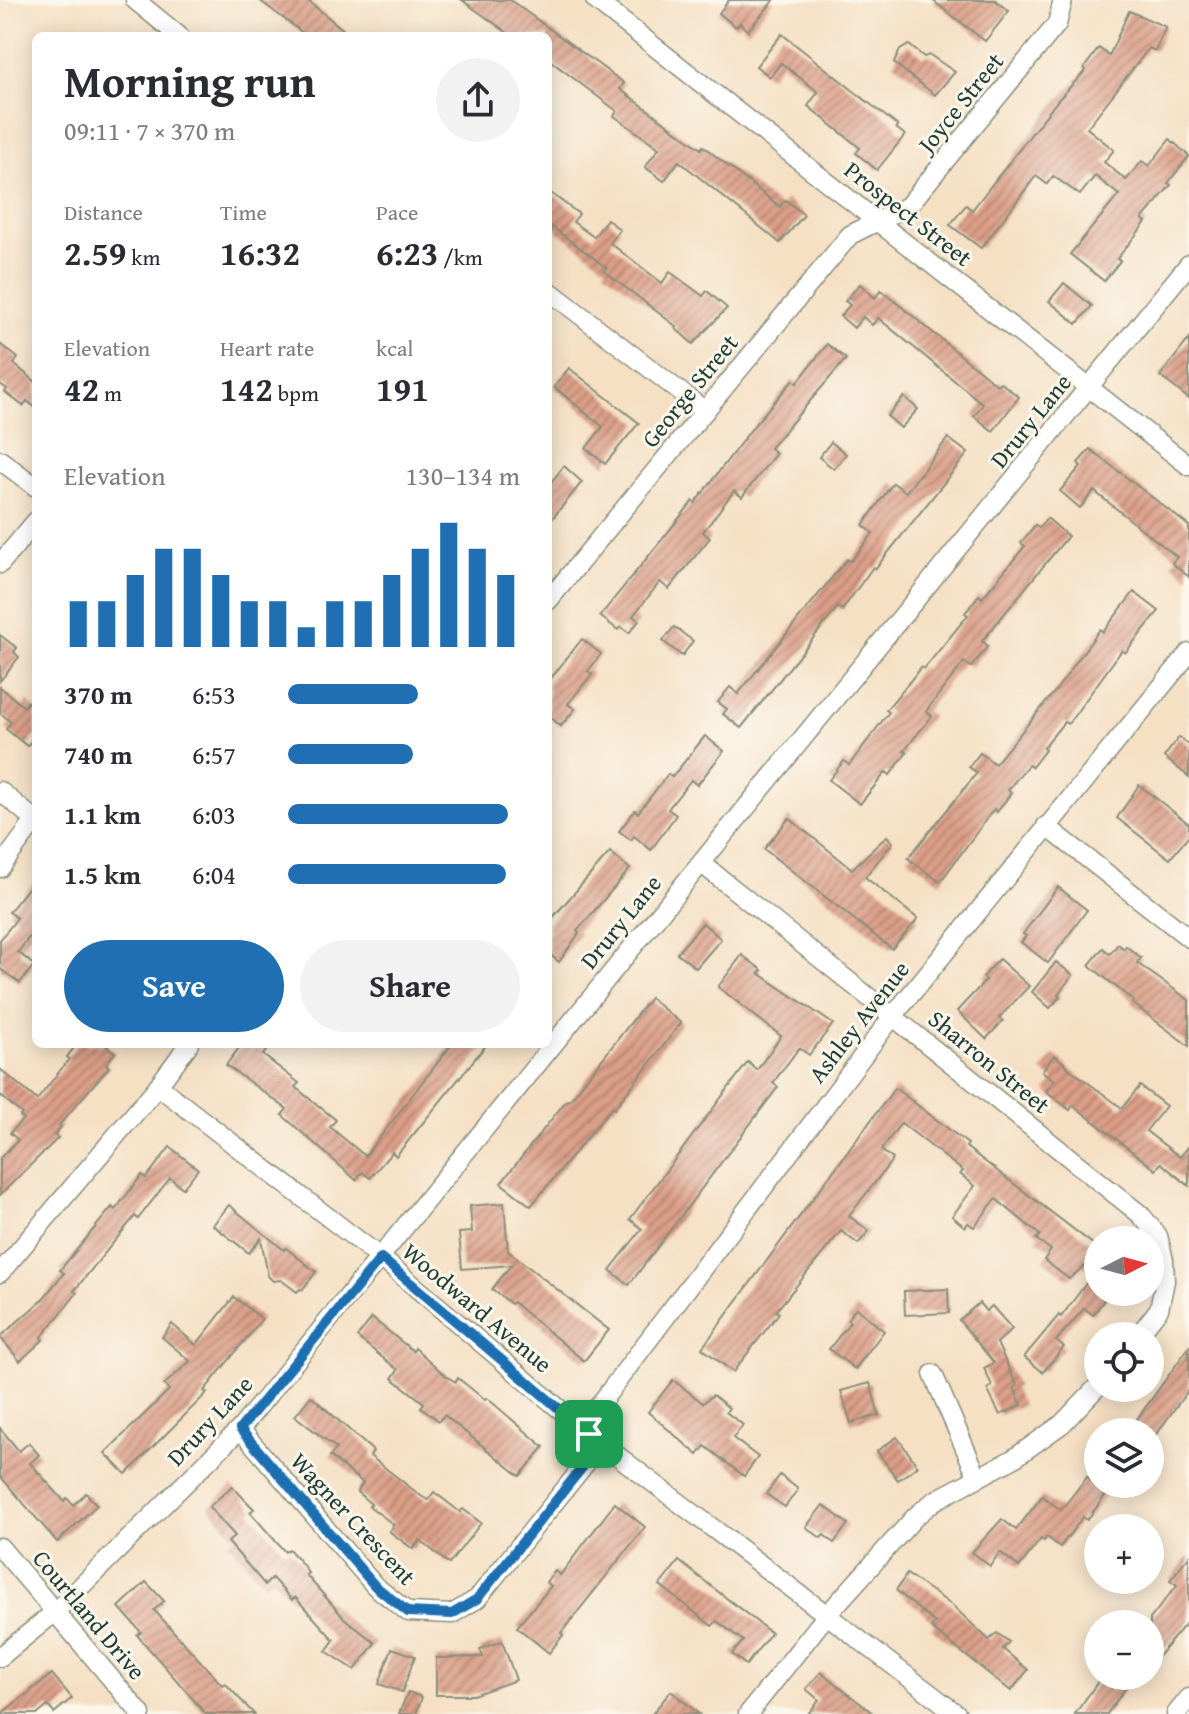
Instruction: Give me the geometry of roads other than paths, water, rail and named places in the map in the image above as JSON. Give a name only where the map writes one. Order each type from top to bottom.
[{"type":"street","points":[[135,0],[174,32]]},
{"type":"street","name":"Prospect Street","points":[[595,0],[1189,466]]},
{"type":"street","name":"Joyce Street","points":[[878,221],[908,206],[1057,24],[1063,0]]},
{"type":"street","name":"George Street","points":[[552,592],[850,235],[878,221]]},
{"type":"street","name":"Drury Lane","points":[[552,1044],[1189,264]]},
{"type":"street","points":[[552,293],[705,411]]},
{"type":"street","points":[[0,460],[32,484]]},
{"type":"street","points":[[0,564],[32,526]]},
{"type":"street","name":"Ashley Avenue","points":[[589,1434],[597,1408],[893,1016],[1189,653]]},
{"type":"street","points":[[0,791],[32,818]]},
{"type":"street","points":[[0,868],[32,826]]},
{"type":"street","points":[[1046,826],[1189,938]]},
{"type":"street","name":"Sharron Street","points":[[701,863],[1141,1215],[1158,1236],[1164,1260],[1165,1281],[1159,1309],[1149,1322]]},
{"type":"street","points":[[0,1273],[158,1086],[186,1048]]},
{"type":"street","name":"Drury Lane","points":[[0,1657],[55,1612],[240,1429],[549,1048]]},
{"type":"street","name":"Woodward Avenue","points":[[158,1086],[381,1258],[589,1434],[957,1714]]},
{"type":"street","points":[[933,1374],[977,1476]]},
{"type":"street","points":[[748,1714],[826,1616],[934,1501],[1013,1459],[1062,1424],[1084,1401]]},
{"type":"street","name":"Wagner Crescent","points":[[240,1429],[375,1586],[408,1612],[452,1614],[477,1599],[585,1464],[589,1434]]},
{"type":"street","name":"Courtland Drive","points":[[0,1547],[141,1714]]},
{"type":"street","points":[[1176,1714],[1189,1698]]}]
